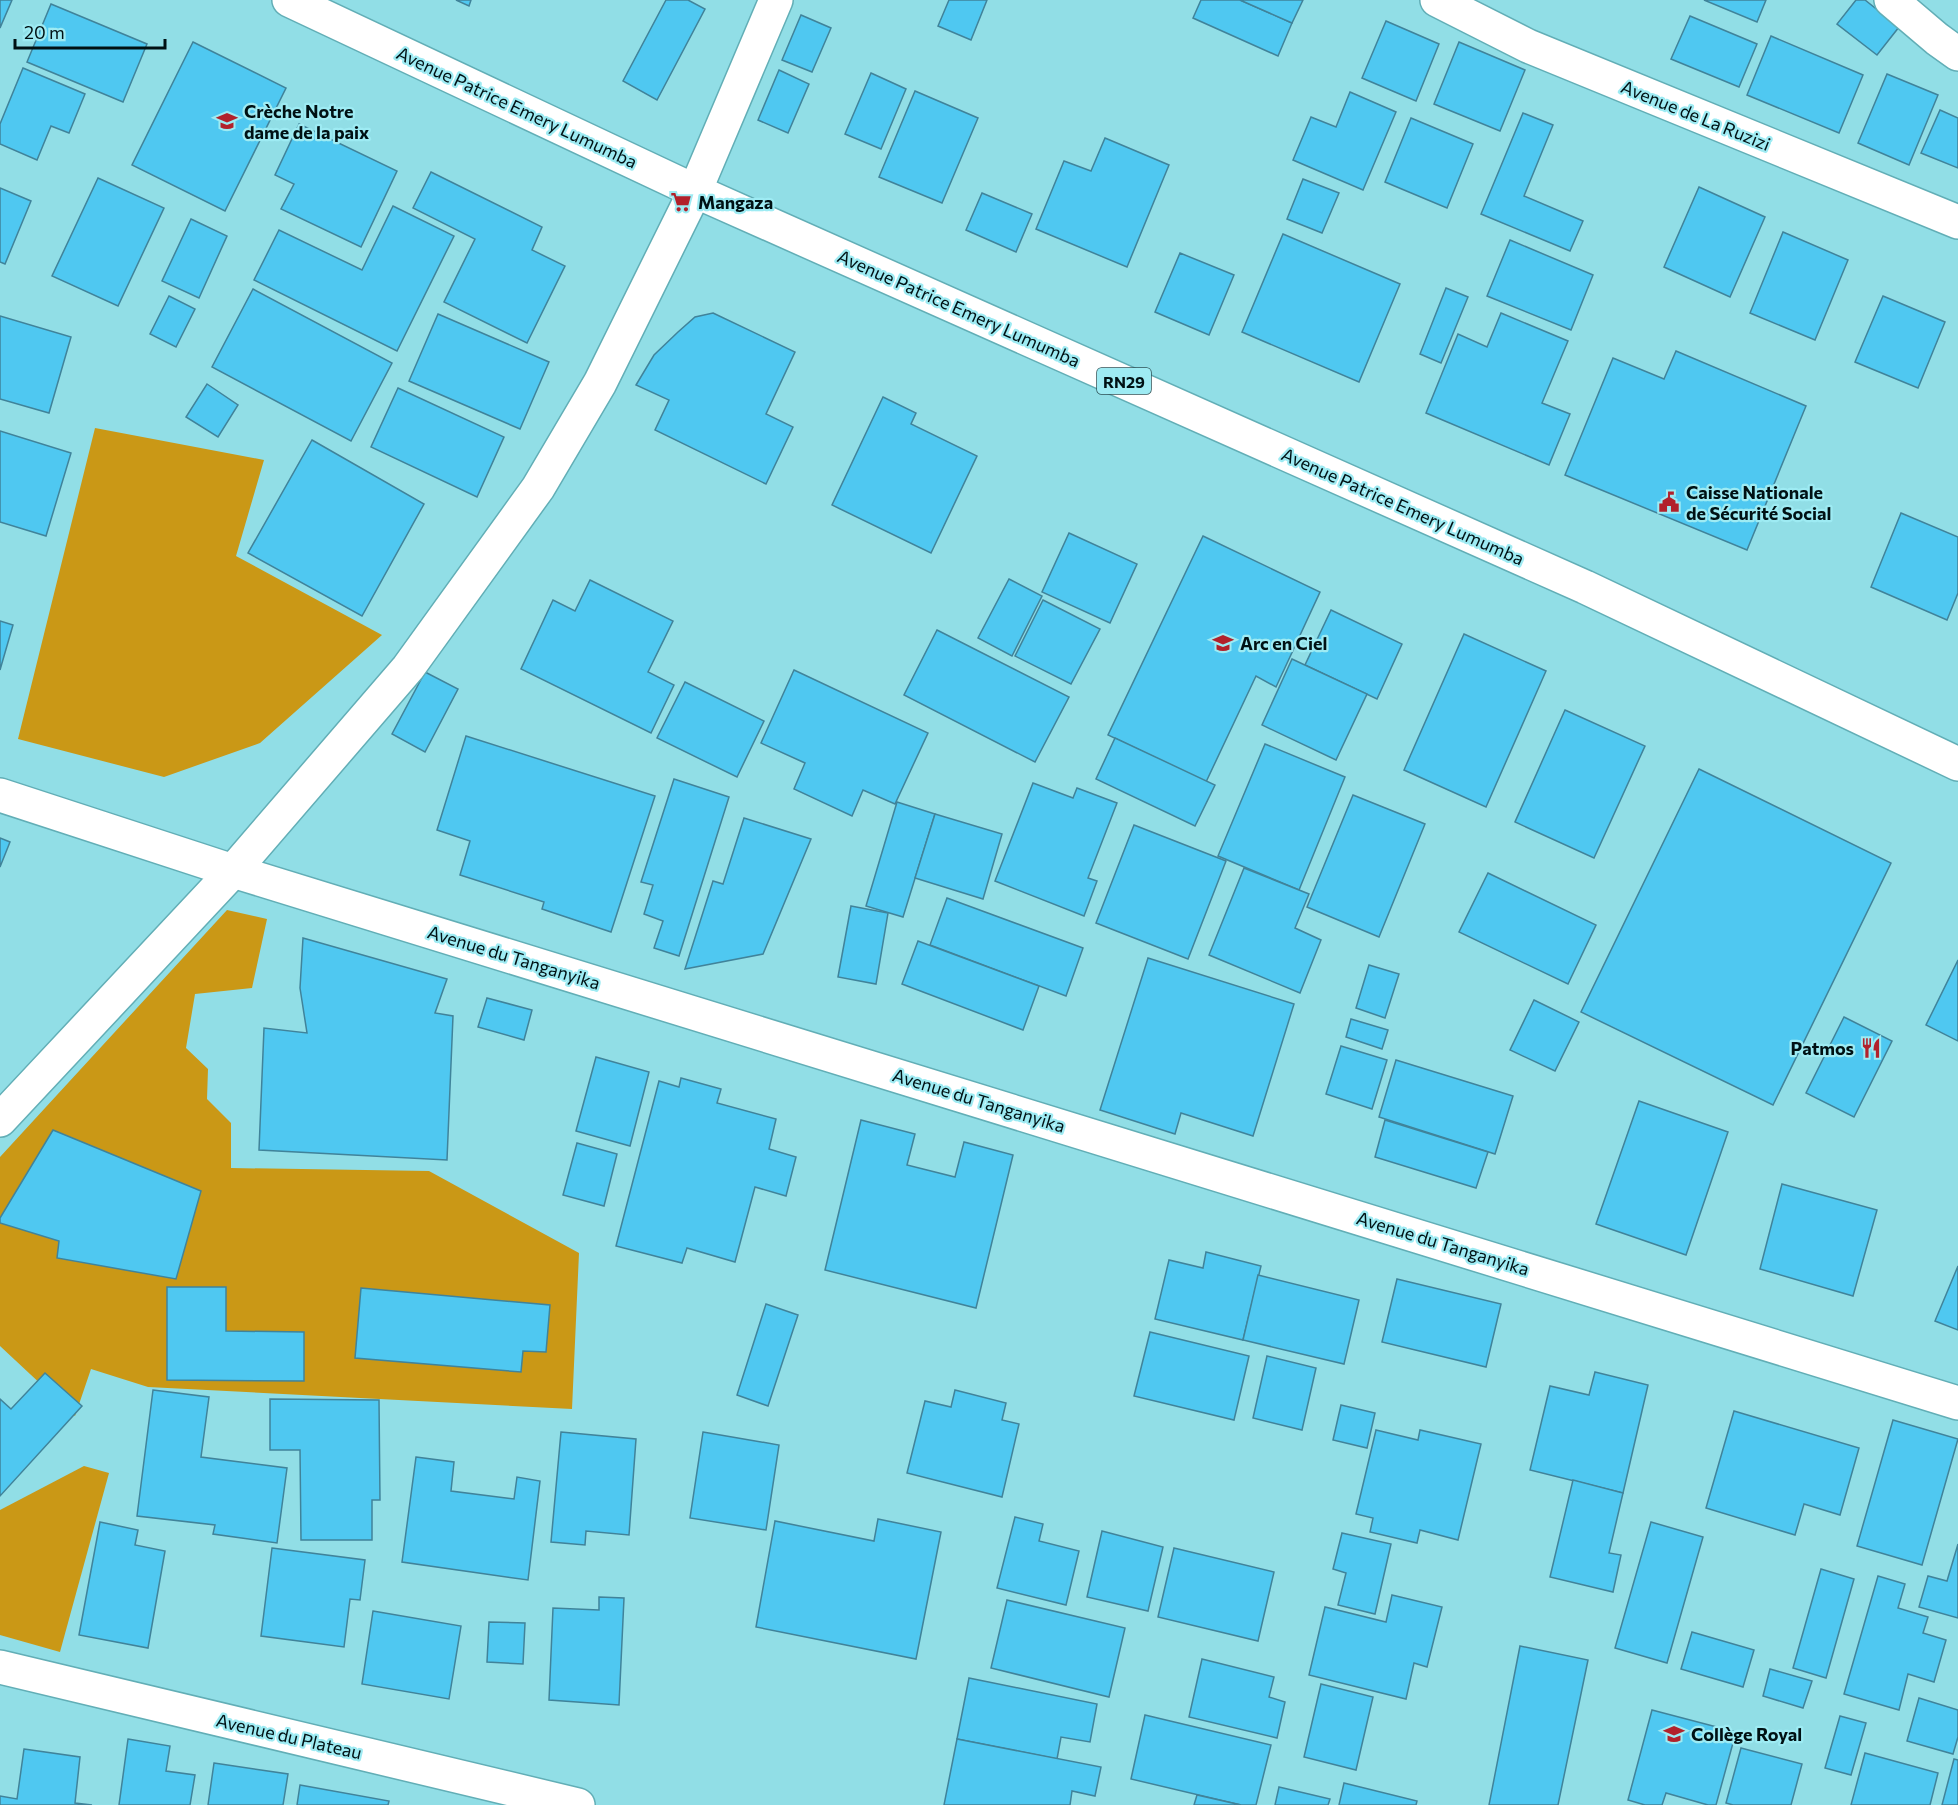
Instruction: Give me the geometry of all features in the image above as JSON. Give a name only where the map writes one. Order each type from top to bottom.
[{"type":"street","name":"Avenue Patrice Emery Lumumba","points":[[289,0],[695,191],[1575,582],[1958,764]]},
{"type":"street","points":[[0,1120],[233,871],[408,668],[538,488],[600,383],[695,191],[776,0]]},
{"type":"street","name":"Avenue de La Ruzizi","points":[[1437,0],[1528,46],[1958,222]]},
{"type":"street","points":[[1892,0],[1958,54]]},
{"type":"street","name":"Avenue du Tanganyika","points":[[0,795],[233,871],[1958,1403]]},
{"type":"street","name":"Avenue du Plateau","points":[[0,1667],[578,1805]]},
{"type":"shaded area","points":[[95,428],[264,460],[236,556],[382,635],[260,743],[164,777],[18,739]]},
{"type":"shaded area","points":[[227,910],[267,919],[252,988],[195,994],[186,1048],[208,1069],[207,1099],[231,1123],[231,1168],[429,1171],[579,1253],[572,1409],[148,1387],[91,1369],[75,1416],[0,1346],[0,1157]]},
{"type":"shaded area","points":[[84,1466],[109,1473],[60,1652],[0,1635],[0,1510]]},
{"type":"building","points":[[0,0],[12,0],[0,28]]},
{"type":"building","points":[[456,0],[471,0],[469,6]]},
{"type":"building","points":[[666,0],[688,0],[705,9],[657,100],[623,81]]},
{"type":"building","points":[[949,0],[987,0],[971,40],[938,26]]},
{"type":"building","points":[[1201,0],[1240,0],[1292,23],[1278,56],[1193,18]]},
{"type":"building","points":[[1240,0],[1303,0],[1292,23]]},
{"type":"building","points":[[1704,0],[1766,0],[1757,22]]},
{"type":"building","points":[[1856,0],[1865,0],[1899,27],[1877,55],[1837,24]]},
{"type":"building","points":[[51,4],[147,44],[123,102],[27,62]]},
{"type":"building","points":[[801,15],[831,28],[812,72],[782,60]]},
{"type":"building","points":[[1690,16],[1757,44],[1739,87],[1671,59]]},
{"type":"building","points":[[1386,21],[1439,44],[1416,101],[1362,78]]},
{"type":"building","points":[[1771,36],[1863,75],[1839,133],[1747,95]]},
{"type":"building","points":[[193,42],[286,88],[225,211],[132,165]]},
{"type":"building","points":[[1459,42],[1525,70],[1500,131],[1434,104]]},
{"type":"building","points":[[23,68],[85,94],[69,133],[51,126],[37,160],[0,144],[0,124]]},
{"type":"building","points":[[779,70],[809,84],[788,133],[758,120]]},
{"type":"building","points":[[871,73],[906,89],[881,149],[845,134]]},
{"type":"building","points":[[1887,74],[1938,95],[1909,165],[1858,143]]},
{"type":"building","points":[[915,91],[978,118],[942,203],[879,177]]},
{"type":"building","points":[[1350,92],[1396,112],[1363,190],[1293,160],[1311,117],[1336,127]]},
{"type":"building","points":[[1940,110],[1958,118],[1958,168],[1921,153]]},
{"type":"building","points":[[1523,113],[1553,125],[1524,196],[1583,221],[1570,251],[1481,214]]},
{"type":"building","points":[[1411,118],[1473,144],[1447,208],[1385,182]]},
{"type":"building","points":[[299,124],[397,171],[361,247],[281,209],[294,184],[275,175]]},
{"type":"building","points":[[1105,138],[1169,165],[1127,267],[1036,229],[1064,161],[1091,171]]},
{"type":"building","points":[[431,172],[542,227],[532,250],[565,266],[527,343],[444,302],[475,239],[413,208]]},
{"type":"building","points":[[98,178],[164,208],[118,306],[52,276]]},
{"type":"building","points":[[1303,179],[1339,193],[1322,233],[1287,219]]},
{"type":"building","points":[[1699,187],[1765,217],[1730,297],[1664,267]]},
{"type":"building","points":[[0,188],[31,201],[5,264],[0,262]]},
{"type":"building","points":[[982,193],[1032,214],[1016,252],[966,230]]},
{"type":"building","points":[[393,206],[454,236],[397,351],[254,280],[279,230],[362,270]]},
{"type":"building","points":[[191,219],[227,236],[199,298],[162,281]]},
{"type":"building","points":[[1783,232],[1848,260],[1815,340],[1750,313]]},
{"type":"building","points":[[1283,234],[1400,284],[1359,382],[1242,332]]},
{"type":"building","points":[[1510,240],[1593,275],[1571,330],[1487,296]]},
{"type":"building","points":[[1180,253],[1234,275],[1209,335],[1155,312]]},
{"type":"building","points":[[1446,288],[1468,297],[1441,363],[1420,354]]},
{"type":"building","points":[[253,289],[392,363],[351,441],[212,367]]},
{"type":"building","points":[[169,296],[195,309],[176,347],[150,334]]},
{"type":"building","points":[[1883,296],[1945,322],[1918,388],[1855,362]]},
{"type":"building","points":[[713,313],[795,352],[766,414],[793,427],[766,484],[655,430],[669,400],[636,385],[654,355],[678,332],[695,317]]},
{"type":"building","points":[[1501,313],[1568,341],[1542,403],[1570,414],[1549,465],[1426,413],[1458,334],[1487,347]]},
{"type":"building","points":[[438,314],[549,362],[520,429],[409,381]]},
{"type":"building","points":[[0,316],[71,337],[49,413],[0,399]]},
{"type":"building","points":[[1676,351],[1806,406],[1747,550],[1565,475],[1613,358],[1664,379]]},
{"type":"building","points":[[207,384],[238,405],[218,437],[186,417]]},
{"type":"building","points":[[398,388],[504,437],[477,497],[371,447]]},
{"type":"building","points":[[883,397],[916,413],[911,424],[977,456],[931,553],[832,505]]},
{"type":"building","points":[[0,431],[71,453],[46,536],[0,522]]},
{"type":"building","points":[[312,440],[424,504],[362,616],[248,553]]},
{"type":"building","points":[[1901,513],[1958,537],[1958,593],[1947,620],[1871,587]]},
{"type":"building","points":[[1069,533],[1137,564],[1110,623],[1042,592]]},
{"type":"building","points":[[1203,536],[1320,592],[1276,687],[1256,676],[1206,782],[1108,735]]},
{"type":"building","points":[[1009,579],[1042,596],[1012,656],[978,638]]},
{"type":"building","points":[[590,580],[673,621],[648,672],[674,685],[651,733],[521,669],[553,600],[575,611]]},
{"type":"building","points":[[1043,600],[1100,629],[1071,684],[1015,656]]},
{"type":"building","points":[[1331,610],[1402,644],[1377,699],[1305,665]]},
{"type":"building","points":[[0,621],[13,625],[0,670]]},
{"type":"building","points":[[937,630],[1069,697],[1035,762],[904,695]]},
{"type":"building","points":[[1464,634],[1546,671],[1486,807],[1404,770]]},
{"type":"building","points":[[1292,659],[1367,694],[1336,760],[1262,725]]},
{"type":"building","points":[[794,670],[928,733],[895,804],[863,790],[852,816],[794,789],[805,763],[761,743]]},
{"type":"building","points":[[425,672],[458,689],[425,752],[392,734]]},
{"type":"building","points":[[685,682],[764,721],[737,777],[657,738]]},
{"type":"building","points":[[1565,710],[1645,746],[1594,858],[1515,822]]},
{"type":"building","points":[[466,736],[655,796],[611,932],[542,909],[544,902],[460,875],[470,841],[437,830]]},
{"type":"building","points":[[1115,738],[1215,785],[1195,826],[1096,779]]},
{"type":"building","points":[[1265,744],[1345,777],[1299,890],[1218,856]]},
{"type":"building","points":[[1699,769],[1891,863],[1773,1105],[1581,1012]]},
{"type":"building","points":[[674,779],[729,797],[679,956],[654,948],[663,921],[644,914],[653,885],[641,882]]},
{"type":"building","points":[[1033,783],[1073,798],[1077,788],[1117,803],[1088,878],[1097,881],[1084,916],[995,881]]},
{"type":"building","points":[[1353,795],[1425,824],[1379,937],[1307,907]]},
{"type":"building","points":[[897,802],[935,814],[903,917],[866,906]]},
{"type":"building","points":[[935,814],[1002,834],[983,899],[915,878]]},
{"type":"building","points":[[744,818],[811,839],[763,954],[685,969],[713,881],[723,884]]},
{"type":"building","points":[[1134,825],[1226,861],[1188,959],[1096,923]]},
{"type":"building","points":[[0,838],[10,842],[0,867]]},
{"type":"building","points":[[1244,868],[1309,894],[1295,928],[1321,940],[1300,993],[1209,955]]},
{"type":"building","points":[[1488,873],[1596,925],[1568,984],[1459,932]]},
{"type":"building","points":[[947,898],[1083,948],[1066,996],[930,945]]},
{"type":"building","points":[[851,906],[888,913],[876,984],[838,977]]},
{"type":"building","points":[[303,938],[447,979],[435,1013],[453,1016],[447,1160],[259,1150],[264,1028],[307,1033],[300,988]]},
{"type":"building","points":[[918,941],[1039,986],[1023,1030],[902,984]]},
{"type":"building","points":[[1148,958],[1294,1004],[1253,1136],[1181,1113],[1175,1134],[1100,1110]]},
{"type":"building","points":[[1958,960],[1958,1041],[1926,1025]]},
{"type":"building","points":[[1369,965],[1399,974],[1385,1018],[1356,1008]]},
{"type":"building","points":[[487,998],[532,1010],[524,1040],[478,1027]]},
{"type":"building","points":[[1534,1000],[1579,1022],[1555,1071],[1510,1050]]},
{"type":"building","points":[[1844,1017],[1892,1041],[1854,1117],[1806,1093]]},
{"type":"building","points":[[1351,1019],[1388,1030],[1382,1049],[1346,1037]]},
{"type":"building","points":[[1341,1046],[1387,1060],[1372,1109],[1326,1094]]},
{"type":"building","points":[[596,1057],[649,1072],[630,1146],[576,1131]]},
{"type":"building","points":[[1396,1060],[1513,1096],[1495,1154],[1379,1117]]},
{"type":"building","points":[[681,1078],[721,1089],[717,1103],[776,1119],[769,1149],[796,1157],[786,1196],[755,1187],[735,1262],[687,1248],[682,1263],[616,1246],[659,1081],[679,1087]]},
{"type":"building","points":[[1639,1101],[1728,1132],[1686,1255],[1596,1224]]},
{"type":"building","points":[[861,1120],[915,1134],[907,1165],[955,1177],[964,1142],[1013,1155],[976,1308],[825,1270]]},
{"type":"building","points":[[1385,1120],[1488,1152],[1476,1188],[1375,1157]]},
{"type":"building","points":[[53,1130],[201,1191],[176,1279],[57,1258],[59,1241],[0,1223],[0,1218]]},
{"type":"building","points":[[577,1143],[617,1154],[604,1206],[563,1195]]},
{"type":"building","points":[[1782,1184],[1877,1210],[1853,1296],[1760,1269]]},
{"type":"building","points":[[1206,1252],[1261,1266],[1243,1340],[1155,1319],[1169,1260],[1203,1268]]},
{"type":"building","points":[[1958,1266],[1958,1330],[1935,1321]]},
{"type":"building","points":[[1258,1275],[1359,1300],[1344,1364],[1243,1340]]},
{"type":"building","points":[[1397,1279],[1501,1304],[1486,1367],[1382,1342]]},
{"type":"building","points":[[167,1287],[226,1287],[226,1331],[304,1332],[304,1381],[167,1380]]},
{"type":"building","points":[[361,1288],[550,1305],[546,1352],[523,1351],[521,1372],[355,1358]]},
{"type":"building","points":[[766,1304],[798,1315],[768,1406],[737,1395]]},
{"type":"building","points":[[1150,1332],[1249,1356],[1234,1420],[1134,1396]]},
{"type":"building","points":[[1267,1356],[1316,1368],[1302,1430],[1253,1418]]},
{"type":"building","points":[[1595,1372],[1648,1385],[1623,1493],[1530,1470],[1550,1386],[1589,1395]]},
{"type":"building","points":[[45,1373],[82,1406],[0,1496],[0,1399],[11,1409]]},
{"type":"building","points":[[153,1390],[209,1397],[201,1457],[287,1468],[277,1543],[213,1534],[215,1525],[137,1516]]},
{"type":"building","points":[[955,1390],[1006,1403],[1002,1420],[1019,1424],[1002,1497],[907,1473],[925,1401],[951,1407]]},
{"type":"building","points":[[270,1399],[379,1400],[380,1500],[372,1500],[372,1540],[301,1540],[300,1450],[270,1450]]},
{"type":"building","points":[[1341,1405],[1375,1413],[1367,1448],[1333,1440]]},
{"type":"building","points":[[1734,1411],[1859,1448],[1840,1515],[1804,1504],[1795,1535],[1706,1508]]},
{"type":"building","points":[[1893,1420],[1958,1439],[1922,1565],[1857,1546]]},
{"type":"building","points":[[1376,1430],[1418,1440],[1420,1430],[1481,1444],[1458,1540],[1420,1530],[1417,1543],[1370,1532],[1373,1518],[1356,1514]]},
{"type":"building","points":[[561,1432],[636,1439],[629,1535],[586,1531],[585,1545],[551,1542]]},
{"type":"building","points":[[703,1432],[779,1445],[766,1530],[690,1518]]},
{"type":"building","points":[[416,1457],[454,1462],[451,1491],[514,1499],[517,1477],[540,1481],[528,1580],[402,1562]]},
{"type":"building","points":[[1573,1480],[1623,1493],[1609,1553],[1621,1555],[1613,1592],[1550,1577]]},
{"type":"building","points":[[1015,1517],[1043,1524],[1039,1541],[1079,1551],[1066,1605],[997,1588]]},
{"type":"building","points":[[878,1519],[941,1532],[916,1659],[756,1627],[775,1521],[874,1541]]},
{"type":"building","points":[[100,1522],[138,1530],[135,1545],[165,1551],[148,1648],[79,1635]]},
{"type":"building","points":[[1651,1522],[1703,1537],[1667,1663],[1615,1648]]},
{"type":"building","points":[[1102,1531],[1163,1547],[1148,1611],[1087,1597]]},
{"type":"building","points":[[1342,1533],[1391,1544],[1375,1614],[1338,1605],[1346,1573],[1333,1569]]},
{"type":"building","points":[[1958,1544],[1958,1618],[1919,1607],[1928,1576],[1947,1581]]},
{"type":"building","points":[[272,1548],[365,1560],[360,1600],[350,1599],[344,1647],[261,1636]]},
{"type":"building","points":[[1174,1548],[1274,1572],[1258,1641],[1158,1617]]},
{"type":"building","points":[[1821,1569],[1854,1579],[1826,1678],[1793,1668]]},
{"type":"building","points":[[1878,1576],[1905,1584],[1898,1608],[1928,1617],[1923,1633],[1946,1640],[1934,1682],[1908,1674],[1899,1710],[1844,1694]]},
{"type":"building","points":[[1392,1595],[1442,1607],[1427,1667],[1414,1663],[1406,1699],[1309,1675],[1325,1607],[1386,1622]]},
{"type":"building","points":[[599,1597],[624,1598],[619,1705],[549,1700],[553,1608],[599,1610]]},
{"type":"building","points":[[1007,1600],[1125,1628],[1109,1697],[991,1668]]},
{"type":"building","points":[[373,1611],[461,1626],[449,1699],[362,1684]]},
{"type":"building","points":[[489,1622],[525,1623],[523,1664],[487,1662]]},
{"type":"building","points":[[1692,1632],[1754,1650],[1743,1687],[1681,1669]]},
{"type":"building","points":[[1520,1646],[1588,1660],[1558,1805],[1489,1805]]},
{"type":"building","points":[[1202,1659],[1274,1677],[1269,1697],[1285,1702],[1277,1738],[1189,1717]]},
{"type":"building","points":[[1770,1669],[1812,1681],[1803,1708],[1763,1696]]},
{"type":"building","points":[[969,1678],[1097,1704],[1090,1742],[1061,1737],[1057,1759],[957,1739]]},
{"type":"building","points":[[1321,1684],[1373,1697],[1356,1770],[1304,1757]]},
{"type":"building","points":[[1919,1698],[1958,1710],[1958,1737],[1953,1754],[1907,1741]]},
{"type":"building","points":[[1652,1710],[1736,1732],[1716,1805],[1708,1805],[1666,1793],[1662,1805],[1645,1805],[1628,1800]]},
{"type":"building","points":[[1145,1715],[1271,1745],[1256,1805],[1241,1805],[1131,1779]]},
{"type":"building","points":[[1840,1716],[1866,1723],[1851,1775],[1825,1768]]},
{"type":"building","points":[[128,1739],[170,1746],[166,1771],[195,1775],[190,1805],[119,1805]]},
{"type":"building","points":[[957,1739],[1101,1767],[1095,1796],[1072,1791],[1070,1805],[944,1805]]},
{"type":"building","points":[[1741,1748],[1802,1764],[1791,1805],[1726,1803]]},
{"type":"building","points":[[24,1749],[80,1757],[75,1803],[92,1805],[0,1805],[0,1796],[17,1799]]},
{"type":"building","points":[[1865,1753],[1938,1773],[1930,1805],[1851,1805]]},
{"type":"building","points":[[1954,1759],[1958,1760],[1958,1805],[1942,1805]]},
{"type":"building","points":[[214,1763],[288,1774],[283,1805],[208,1805]]},
{"type":"building","points":[[1344,1783],[1417,1801],[1416,1805],[1339,1805]]},
{"type":"building","points":[[300,1785],[389,1801],[388,1805],[297,1805]]},
{"type":"building","points":[[1279,1787],[1330,1799],[1328,1805],[1275,1805]]},
{"type":"building","points":[[1197,1795],[1241,1805],[1194,1805]]},
{"type":"place","name":"Crèche Notre dame de la paix","points":[[227,121]]},
{"type":"place","name":"Mangaza","points":[[681,202]]},
{"type":"place","name":"Caisse Nationale de Sécurité Social","points":[[1669,502]]},
{"type":"place","name":"Arc en Ciel","points":[[1223,643]]},
{"type":"place","name":"Patmos","points":[[1871,1048]]},
{"type":"place","name":"Collège Royal","points":[[1674,1734]]}]
